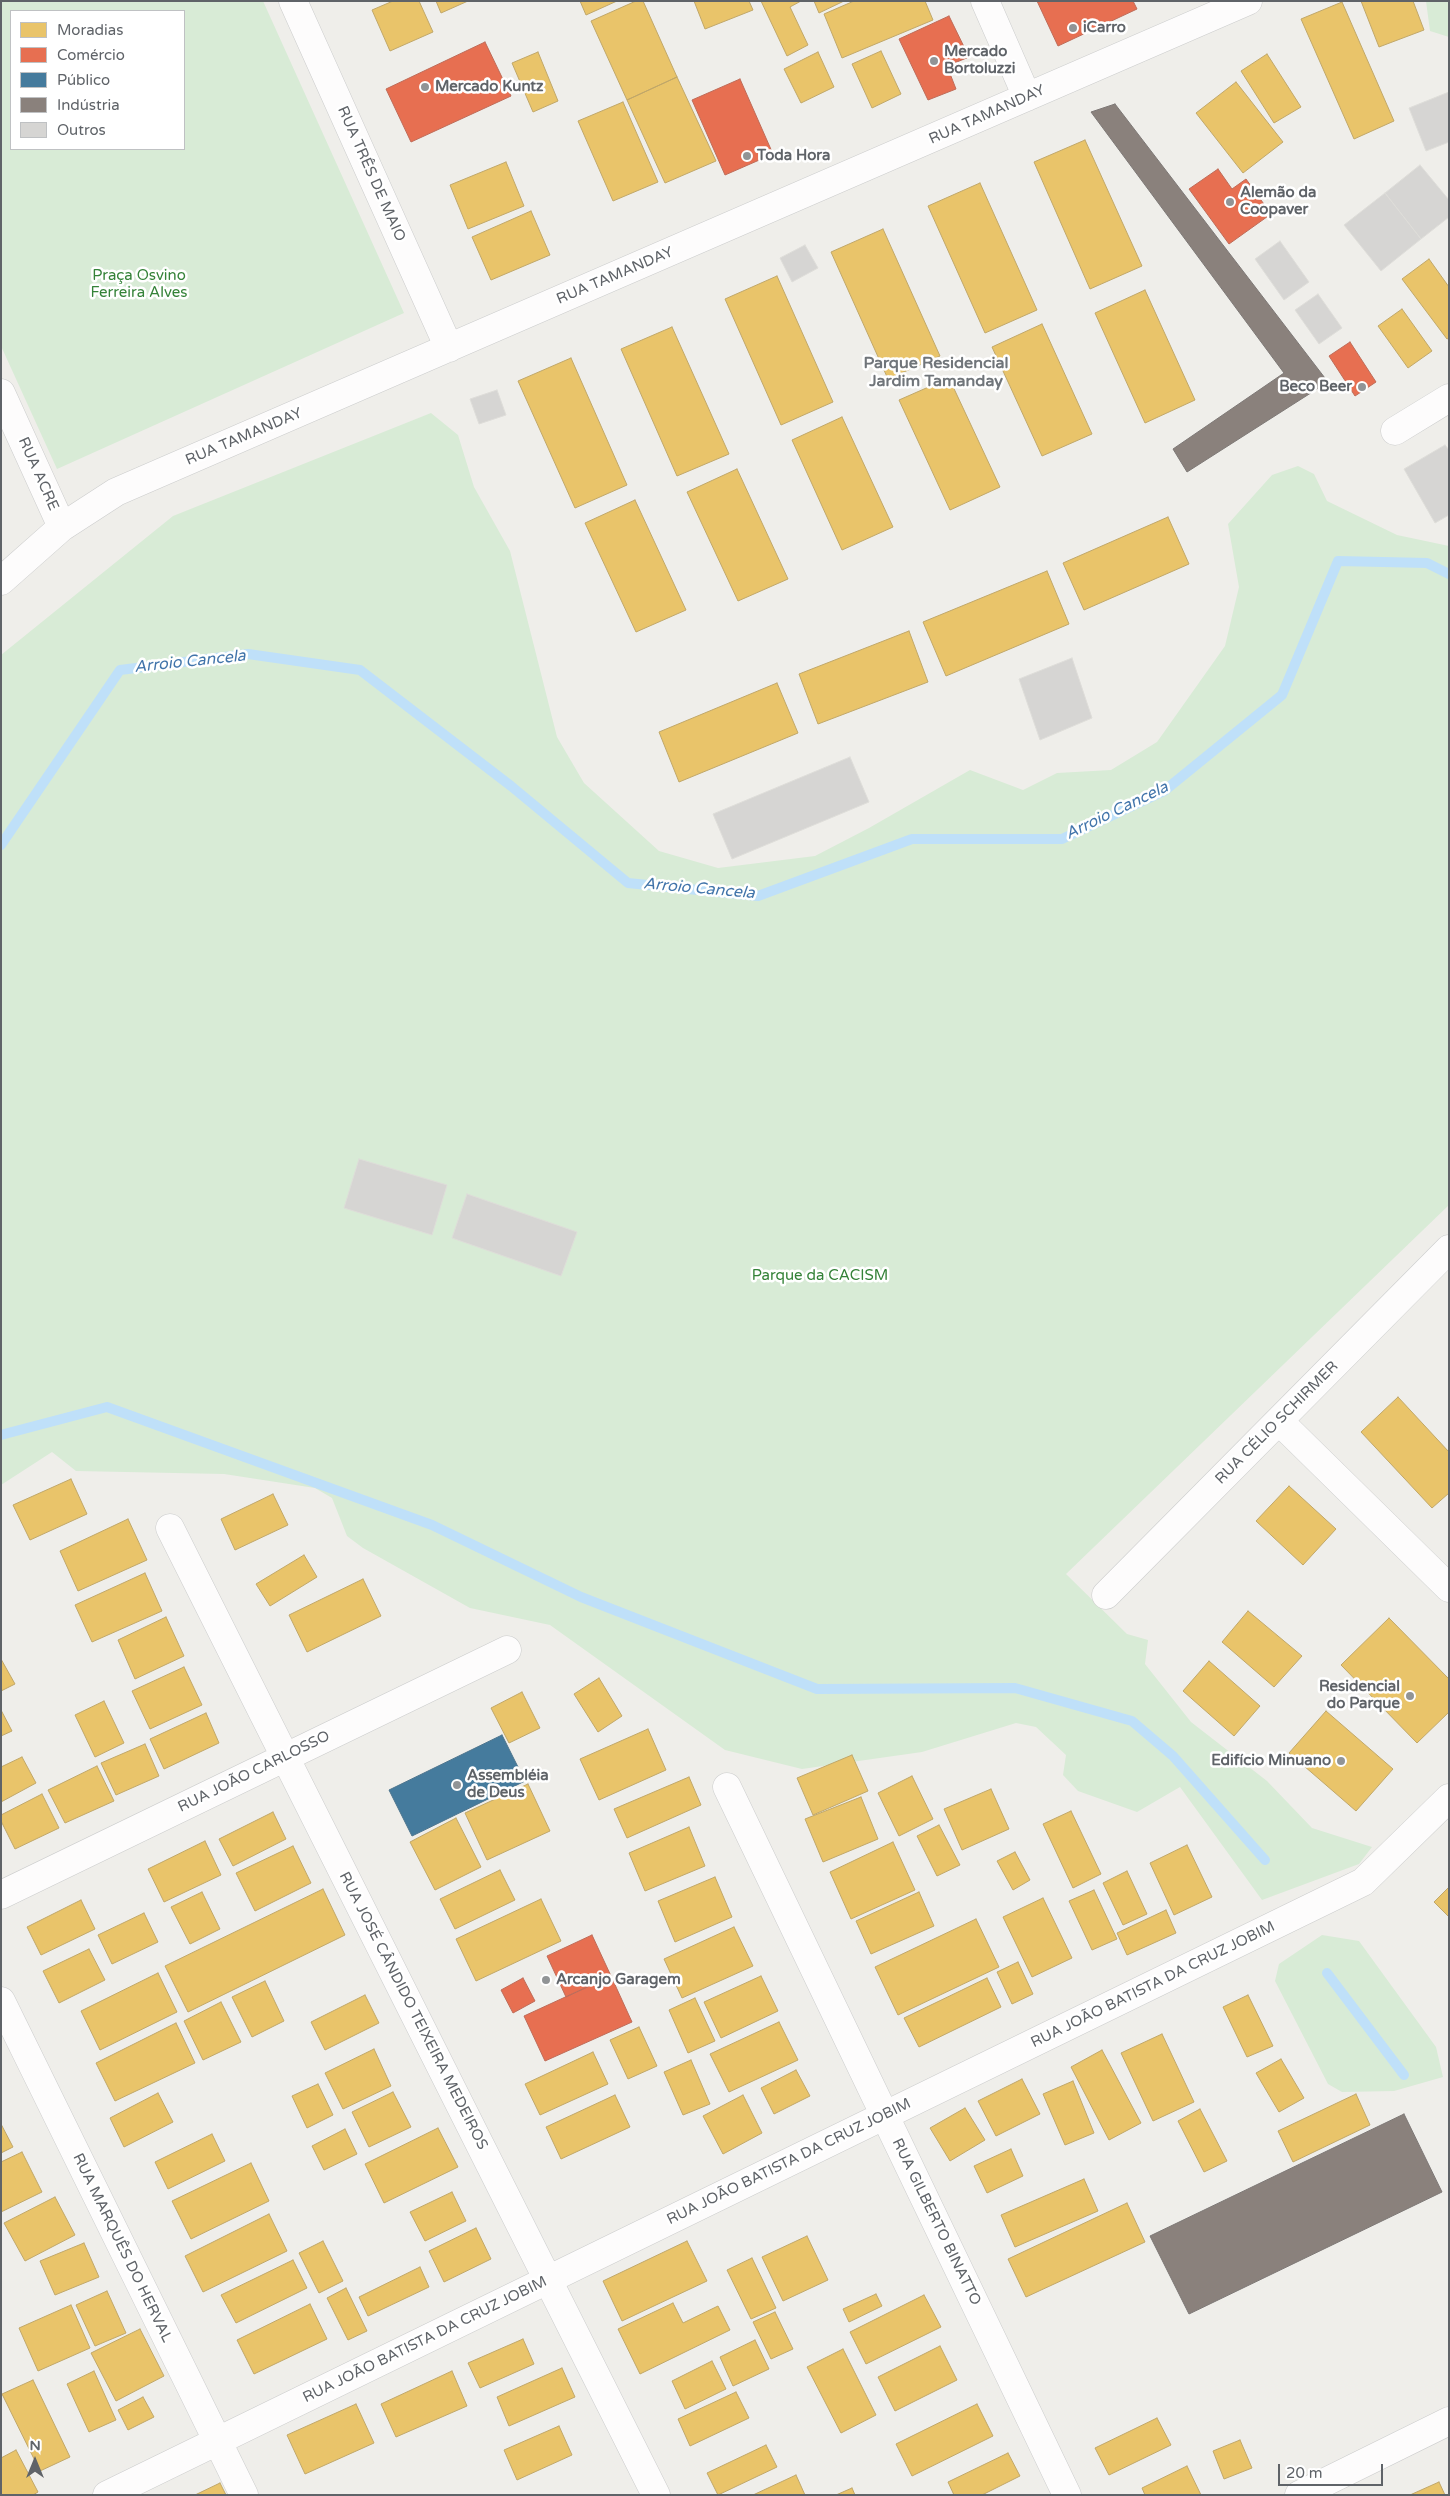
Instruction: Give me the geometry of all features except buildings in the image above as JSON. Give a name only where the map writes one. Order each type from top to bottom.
[{"type":"street","name":"RUA TRÊS DE MAIO","points":[[293,1],[449,348]]},
{"type":"street","points":[[984,1],[1027,97]]},
{"type":"street","name":"RUA TAMANDAY","points":[[1,581],[62,527],[116,492],[1248,1]]},
{"type":"street","name":"RUA ACRE","points":[[1,393],[62,527]]},
{"type":"street","points":[[1395,431],[1449,398]]},
{"type":"street","name":"RUA CÉLIO SCHIRMER","points":[[1106,1596],[1449,1250]]},
{"type":"street","points":[[1279,1421],[1449,1588]]},
{"type":"street","name":"RUA JOSÉ CÂNDIDO TEIXEIRA MEDEIROS","points":[[170,1528],[656,2495]]},
{"type":"street","name":"RUA JOÃO CARLOSSO","points":[[1,1895],[507,1650]]},
{"type":"street","name":"RUA GILBERTO BINATTO","points":[[727,1787],[1067,2495]]},
{"type":"street","name":"RUA JOÃO BATISTA DA CRUZ JOBIM","points":[[107,2495],[1363,1882],[1449,1798]]},
{"type":"street","name":"RUA MARQUÊS DO HERVAL","points":[[1,2001],[244,2495]]},
{"type":"street","points":[[1299,2495],[1449,2421]]},
{"type":"green space","name":"Praça Osvino Ferreira Alves","points":[[1,1],[263,1],[404,313],[57,469],[1,346]]},
{"type":"green space","points":[[1426,1],[1449,1],[1449,37],[1430,31]]},
{"type":"green space","name":"Parque da CACISM","points":[[431,413],[458,435],[474,487],[510,551],[557,737],[584,783],[659,851],[718,868],[815,856],[869,828],[970,770],[1023,790],[1057,773],[1111,770],[1157,742],[1225,646],[1239,587],[1228,524],[1272,475],[1298,466],[1314,474],[1327,501],[1397,535],[1449,546],[1449,1205],[1066,1574],[1127,1634],[1148,1640],[1145,1664],[1191,1722],[1267,1781],[1312,1828],[1372,1847],[1359,1864],[1262,1900],[1180,1787],[1137,1812],[1078,1791],[1063,1775],[1066,1755],[1036,1727],[1016,1723],[922,1752],[802,1769],[725,1750],[550,1625],[470,1608],[363,1548],[347,1536],[332,1498],[315,1488],[224,1474],[76,1471],[52,1452],[1,1485],[1,655],[173,516]]},
{"type":"green space","points":[[1322,1935],[1359,1941],[1436,2047],[1443,2077],[1394,2091],[1342,2092],[1328,2084],[1275,1981],[1279,1964]]},
{"type":"waterway","name":"Arroio Cancela","points":[[1,845],[120,670],[248,654],[360,670],[511,786],[628,883],[758,896],[912,839],[1062,839],[1164,791],[1282,695],[1338,561],[1427,563],[1449,574]]},
{"type":"waterway","points":[[1,1435],[107,1407],[432,1525],[581,1597],[817,1689],[1015,1688],[1132,1721],[1173,1756],[1265,1860]]},
{"type":"waterway","points":[[1327,1973],[1404,2075]]},
{"type":"place","name":"iCarro","points":[[1073,28]]},
{"type":"place","name":"Mercado Bortoluzzi","points":[[934,61]]},
{"type":"place","name":"Mercado Kuntz","points":[[425,87]]},
{"type":"place","name":"Toda Hora","points":[[747,156]]},
{"type":"place","name":"Alemão da Coopaver","points":[[1230,202]]},
{"type":"place","name":"Beco Beer","points":[[1362,387]]},
{"type":"place","name":"Residencial do Parque","points":[[1410,1696]]},
{"type":"place","name":"Edifício Minuano","points":[[1341,1761]]},
{"type":"place","name":"Assembléia de Deus","points":[[457,1785]]},
{"type":"place","name":"Arcanjo Garagem","points":[[546,1980]]},
{"type":"district","name":"Parque Residencial Jardim Tamanday","points":[[936,373]]}]
